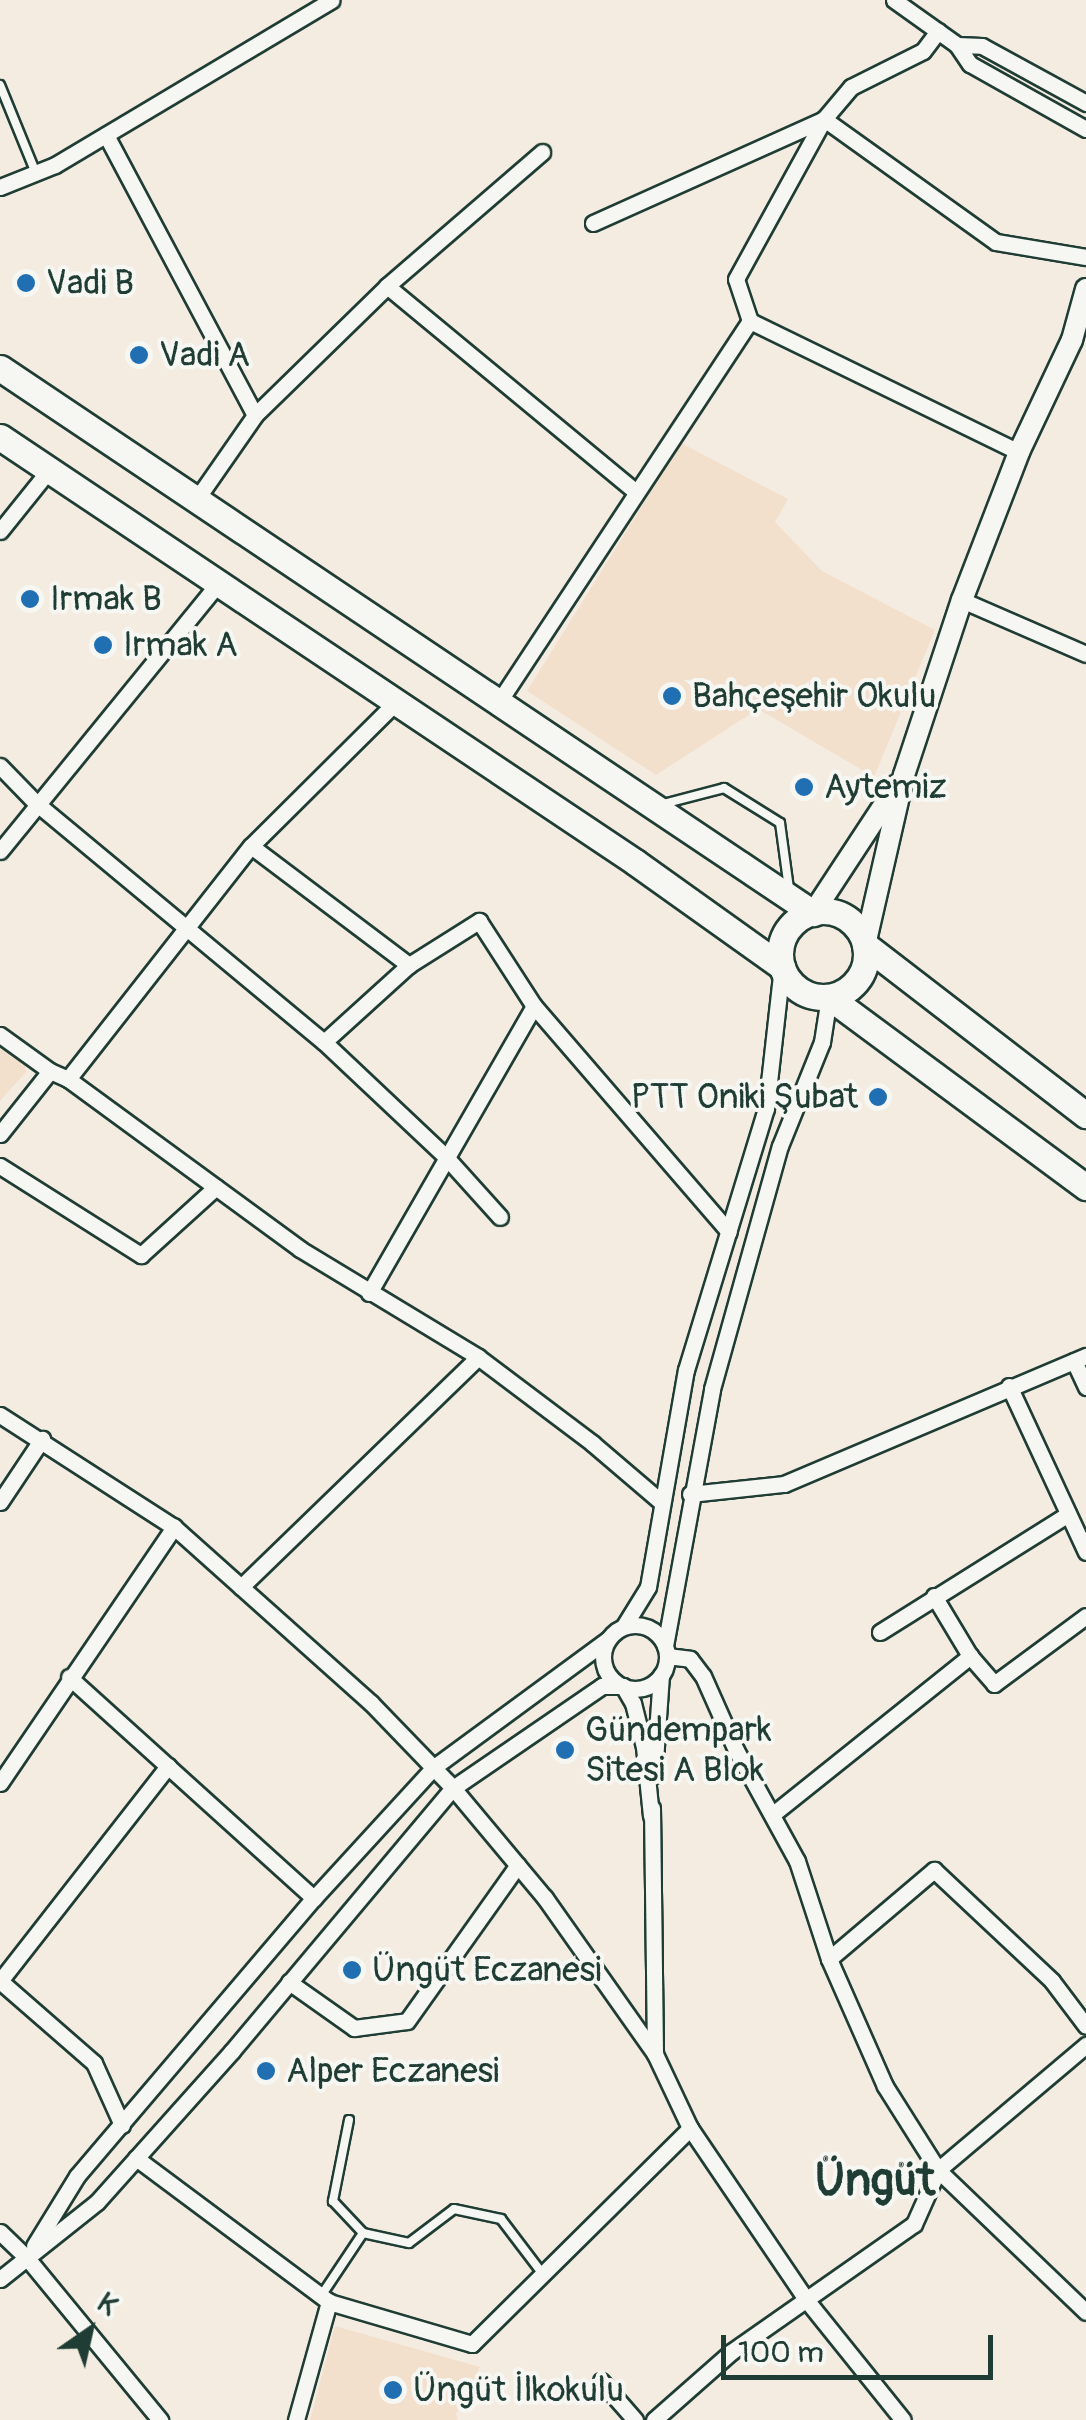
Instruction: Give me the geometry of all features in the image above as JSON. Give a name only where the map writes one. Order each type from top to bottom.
[{"type":"main road","points":[[0,368],[802,906],[849,920],[865,945],[1086,1115]]},
{"type":"main road","points":[[0,437],[635,862],[782,966],[802,992],[829,996],[1086,1186]]},
{"type":"main road","points":[[782,966],[781,945],[802,906]]},
{"type":"main road","points":[[829,996],[853,985],[861,974],[865,945]]},
{"type":"street","points":[[894,0],[917,7],[957,45],[970,64],[1086,130]]},
{"type":"street","points":[[0,188],[106,135],[328,1]]},
{"type":"street","points":[[938,31],[923,52],[851,87],[824,119],[736,279],[750,321],[1019,452]]},
{"type":"street","points":[[957,45],[982,46],[1086,103]]},
{"type":"street","points":[[593,223],[824,119]]},
{"type":"street","points":[[824,119],[996,242],[1086,257]]},
{"type":"street","points":[[106,135],[255,415]]},
{"type":"street","points":[[196,500],[255,415],[387,286],[542,152]]},
{"type":"street","points":[[387,286],[635,491]]},
{"type":"street","points":[[865,945],[904,775],[962,600],[1019,452],[1072,340],[1086,289]]},
{"type":"street","points":[[498,703],[750,321]]},
{"type":"street","points":[[0,532],[48,470]]},
{"type":"street","points":[[0,851],[218,584]]},
{"type":"street","points":[[962,600],[1086,654]]},
{"type":"street","points":[[68,1079],[189,930],[251,846],[394,704]]},
{"type":"street","points":[[0,766],[36,804],[324,1042],[445,1156],[500,1217]]},
{"type":"street","points":[[802,906],[904,775]]},
{"type":"street","points":[[251,846],[409,965]]},
{"type":"street","points":[[324,1042],[409,965],[479,921],[534,1006],[728,1232]]},
{"type":"street","points":[[27,2258],[77,2176],[314,1898],[434,1767],[624,1626],[648,1587],[660,1501],[686,1370],[766,1109],[782,966]]},
{"type":"street","points":[[655,2054],[652,1816],[661,1675],[690,1494],[712,1389],[780,1146],[822,1042],[829,996]]},
{"type":"street","points":[[369,1293],[534,1006]]},
{"type":"street","points":[[0,1034],[369,1293],[478,1357],[592,1443],[660,1501]]},
{"type":"street","points":[[0,1134],[50,1071]]},
{"type":"street","points":[[0,1166],[141,1255],[216,1187]]},
{"type":"street","points":[[242,1587],[478,1357]]},
{"type":"street","points":[[690,1494],[784,1484],[1008,1386],[1080,1359],[1086,1387]]},
{"type":"street","points":[[1008,1386],[1086,1552]]},
{"type":"street","points":[[0,1415],[174,1528],[372,1703],[453,1788],[518,1866],[655,2054],[690,2128],[808,2302],[898,2414],[879,2420]]},
{"type":"street","points":[[0,1502],[42,1439]]},
{"type":"street","points":[[880,1632],[1068,1514]]},
{"type":"street","points":[[0,1783],[174,1528]]},
{"type":"street","points":[[934,1596],[970,1656],[994,1684],[1086,1616]]},
{"type":"street","points":[[624,1626],[653,1630],[666,1651],[690,1659],[703,1676],[736,1750],[796,1861],[829,1959],[884,2086],[938,2170],[1086,2312]]},
{"type":"street","points":[[608,1639],[603,1660],[606,1671],[623,1686],[633,1703],[644,1746],[652,1816]]},
{"type":"street","points":[[773,1814],[970,1656]]},
{"type":"street","points":[[0,2279],[97,2202],[453,1788],[602,1686],[644,1687],[661,1675]]},
{"type":"street","points":[[69,1678],[314,1898]]},
{"type":"street","points":[[122,2126],[94,2063],[0,1981],[168,1766]]},
{"type":"street","points":[[289,1982],[354,2028],[407,2021],[518,1866]]},
{"type":"street","points":[[829,1959],[934,1870],[1052,1981],[1086,2026]]},
{"type":"street","points":[[654,2420],[731,2352],[808,2302],[914,2224],[938,2170],[1086,2045]]},
{"type":"street","points":[[136,2158],[325,2299],[472,2344],[690,2128]]},
{"type":"street","points":[[0,2232],[27,2258],[160,2420]]},
{"type":"street","points":[[296,2420],[325,2299]]},
{"type":"street","points":[[601,2381],[635,2420]]},
{"type":"lane","points":[[0,84],[36,173]]},
{"type":"lane","points":[[652,806],[724,788],[780,823],[802,906]]},
{"type":"lane","points":[[349,2120],[333,2201],[363,2233],[409,2243],[454,2210],[502,2218],[543,2274]]},
{"type":"lane","points":[[325,2299],[363,2233]]},
{"type":"shaded area","points":[[681,443],[788,499],[775,522],[822,571],[935,630],[874,777],[758,709],[656,775],[527,691]]},
{"type":"shaded area","points":[[0,1043],[24,1059],[26,1072],[0,1101]]},
{"type":"shaded area","name":"Üngüt İlkokulu","points":[[335,2326],[480,2367],[456,2414],[458,2420],[310,2420]]},
{"type":"place","name":"Vadi B","points":[[26,283]]},
{"type":"place","name":"Vadi A","points":[[139,355]]},
{"type":"place","name":"Irmak B","points":[[30,599]]},
{"type":"place","name":"Irmak A","points":[[103,645]]},
{"type":"place","name":"Bahçeşehir Okulu","points":[[672,696]]},
{"type":"place","name":"Aytemiz","points":[[804,787]]},
{"type":"place","name":"PTT Oniki Şubat","points":[[878,1097]]},
{"type":"place","name":"Gündempark Sitesi A Blok","points":[[565,1750]]},
{"type":"place","name":"Üngüt Eczanesi","points":[[352,1970]]},
{"type":"place","name":"Alper Eczanesi","points":[[266,2071]]},
{"type":"place","name":"Üngüt İlkokulu","points":[[393,2390]]},
{"type":"district","name":"Üngüt","points":[[875,2182]]}]
